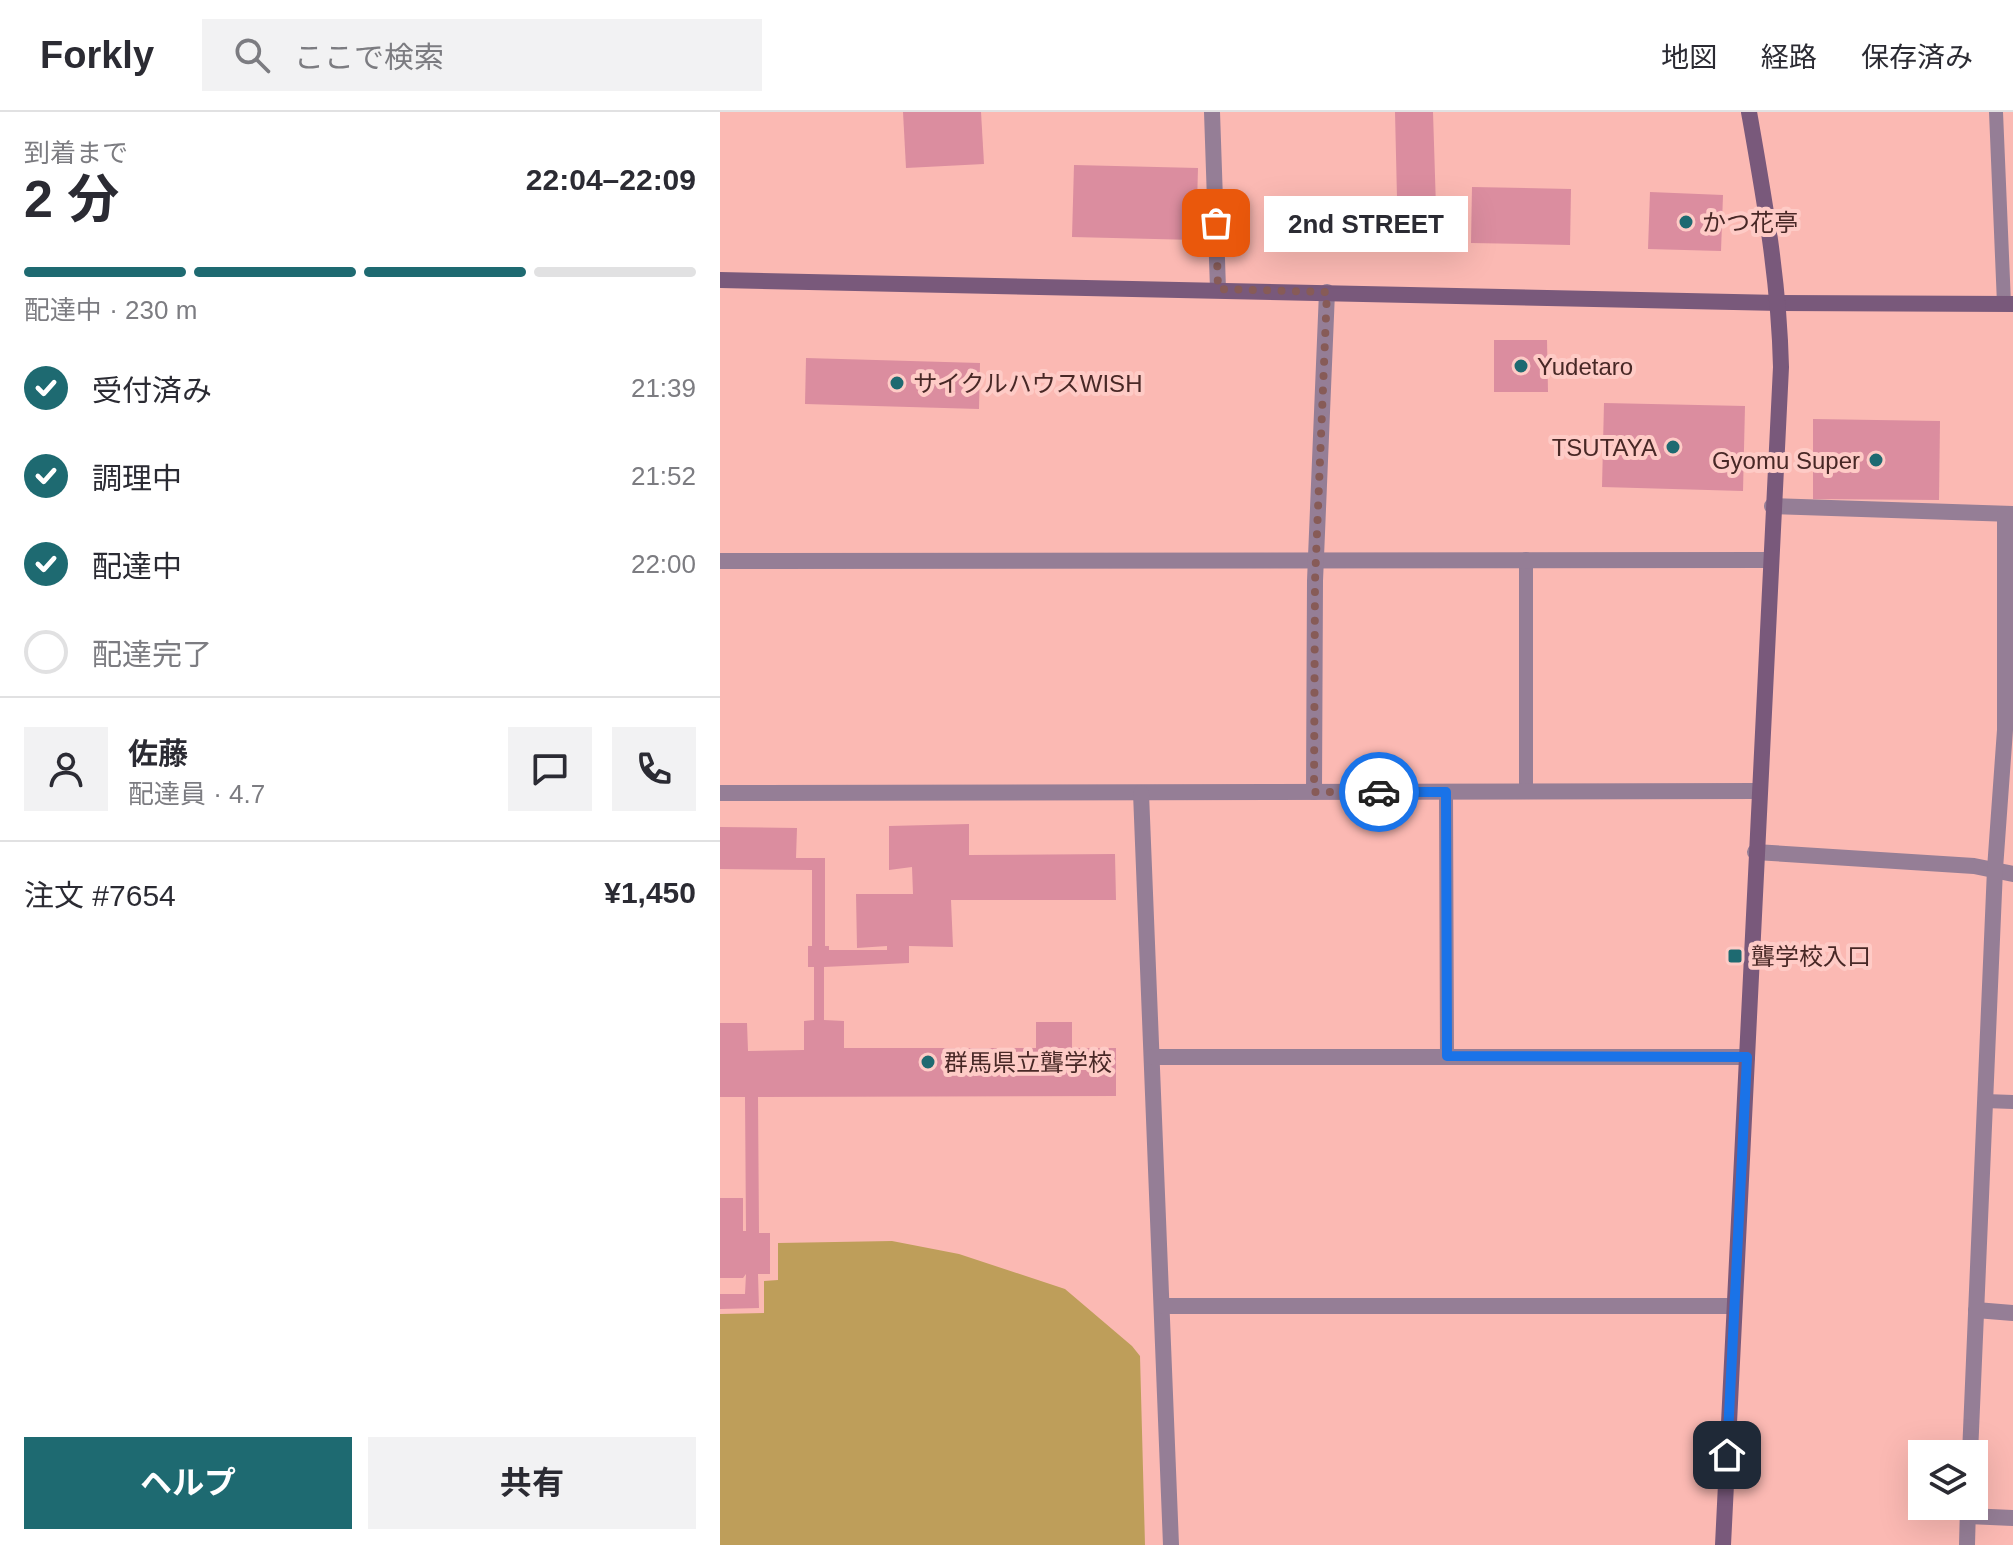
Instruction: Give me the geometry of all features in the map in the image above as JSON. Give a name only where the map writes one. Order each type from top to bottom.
[{"type":"street","points":[[1212,112],[1218,289]]},
{"type":"street","points":[[1723,1545],[1769,560],[1781,367],[1780,303],[1749,112]]},
{"type":"street","points":[[720,280],[1780,303],[2008,304]]},
{"type":"street","points":[[1314,792],[1317,560],[1327,292]]},
{"type":"street","points":[[1772,506],[2009,514],[2009,730],[1995,869],[1971,1440]]},
{"type":"street","points":[[720,561],[1769,560]]},
{"type":"street","points":[[720,793],[1758,791]]},
{"type":"street","points":[[1141,793],[1171,1545]]},
{"type":"street","points":[[1755,852],[1995,869],[2013,874]]},
{"type":"street","points":[[1152,1057],[1747,1057]]},
{"type":"street","points":[[1162,1306],[1734,1306]]},
{"type":"street","points":[[1976,1310],[2013,1313]]},
{"type":"street","points":[[1988,1514],[2013,1518]]},
{"type":"street","points":[[1967,1545],[1968,1520]]},
{"type":"lane","points":[[1996,112],[2008,304]]},
{"type":"lane","points":[[1526,559],[1526,792]]},
{"type":"lane","points":[[1446,792],[1447,1056]]},
{"type":"lane","points":[[1985,1101],[2013,1102]]},
{"type":"shaded area","points":[[892,1241],[959,1254],[1065,1289],[1132,1346],[1140,1356],[1145,1545],[720,1545],[720,1314],[764,1313],[764,1281],[778,1280],[778,1243]]},
{"type":"building","points":[[903,112],[981,112],[984,164],[906,168]]},
{"type":"building","points":[[1395,112],[1433,112],[1437,240],[1350,242],[1348,200],[1397,198]]},
{"type":"building","points":[[1074,165],[1198,168],[1196,240],[1072,237]]},
{"type":"building","points":[[1472,187],[1571,189],[1570,245],[1471,243]]},
{"type":"building","name":"かつ花亭","points":[[1650,192],[1723,195],[1721,251],[1648,249]]},
{"type":"building","name":"Yudetaro","points":[[1494,340],[1547,340],[1548,392],[1494,392]]},
{"type":"building","points":[[806,358],[980,363],[979,409],[805,404]]},
{"type":"building","name":"TSUTAYA","points":[[1604,403],[1745,406],[1743,491],[1602,487]]},
{"type":"building","name":"Gyomu Super","points":[[1813,419],[1940,421],[1939,500],[1813,499]]},
{"type":"building","points":[[969,824],[969,855],[1115,854],[1116,900],[951,900],[953,947],[909,946],[909,963],[824,967],[824,1020],[844,1021],[844,1048],[1036,1048],[1036,1022],[1072,1022],[1072,1048],[1116,1048],[1116,1096],[758,1097],[759,1233],[770,1233],[770,1274],[758,1274],[759,1308],[720,1309],[720,1294],[745,1294],[746,1274],[743,1278],[720,1278],[720,1198],[743,1198],[743,1231],[746,1231],[745,1097],[720,1097],[720,1023],[747,1023],[748,1051],[804,1050],[804,1021],[814,1020],[814,967],[808,967],[808,946],[812,946],[812,870],[720,869],[720,827],[797,828],[796,858],[825,858],[825,946],[829,946],[829,950],[887,950],[887,946],[857,948],[856,894],[913,894],[912,867],[889,870],[889,826]]},
{"type":"way so far","points":[[1216,223],[1218,289],[1327,292],[1315,581],[1314,792],[1379,792]]},
{"type":"place","name":"かつ花亭","points":[[1686,222]]},
{"type":"place","name":"2nd STREET","points":[[1216,223]]},
{"type":"place","name":"Yudetaro","points":[[1521,366]]},
{"type":"place","name":"サイクルハウスWISH","points":[[897,383]]},
{"type":"place","name":"TSUTAYA","points":[[1673,447]]},
{"type":"place","name":"Gyomu Super","points":[[1876,460]]},
{"type":"place","name":"聾学校入口","points":[[1735,956]]},
{"type":"place","name":"群馬県立聾学校","points":[[928,1062]]},
{"type":"route","points":[[1379,792],[1446,792],[1447,1056],[1747,1057],[1727,1455]]}]
